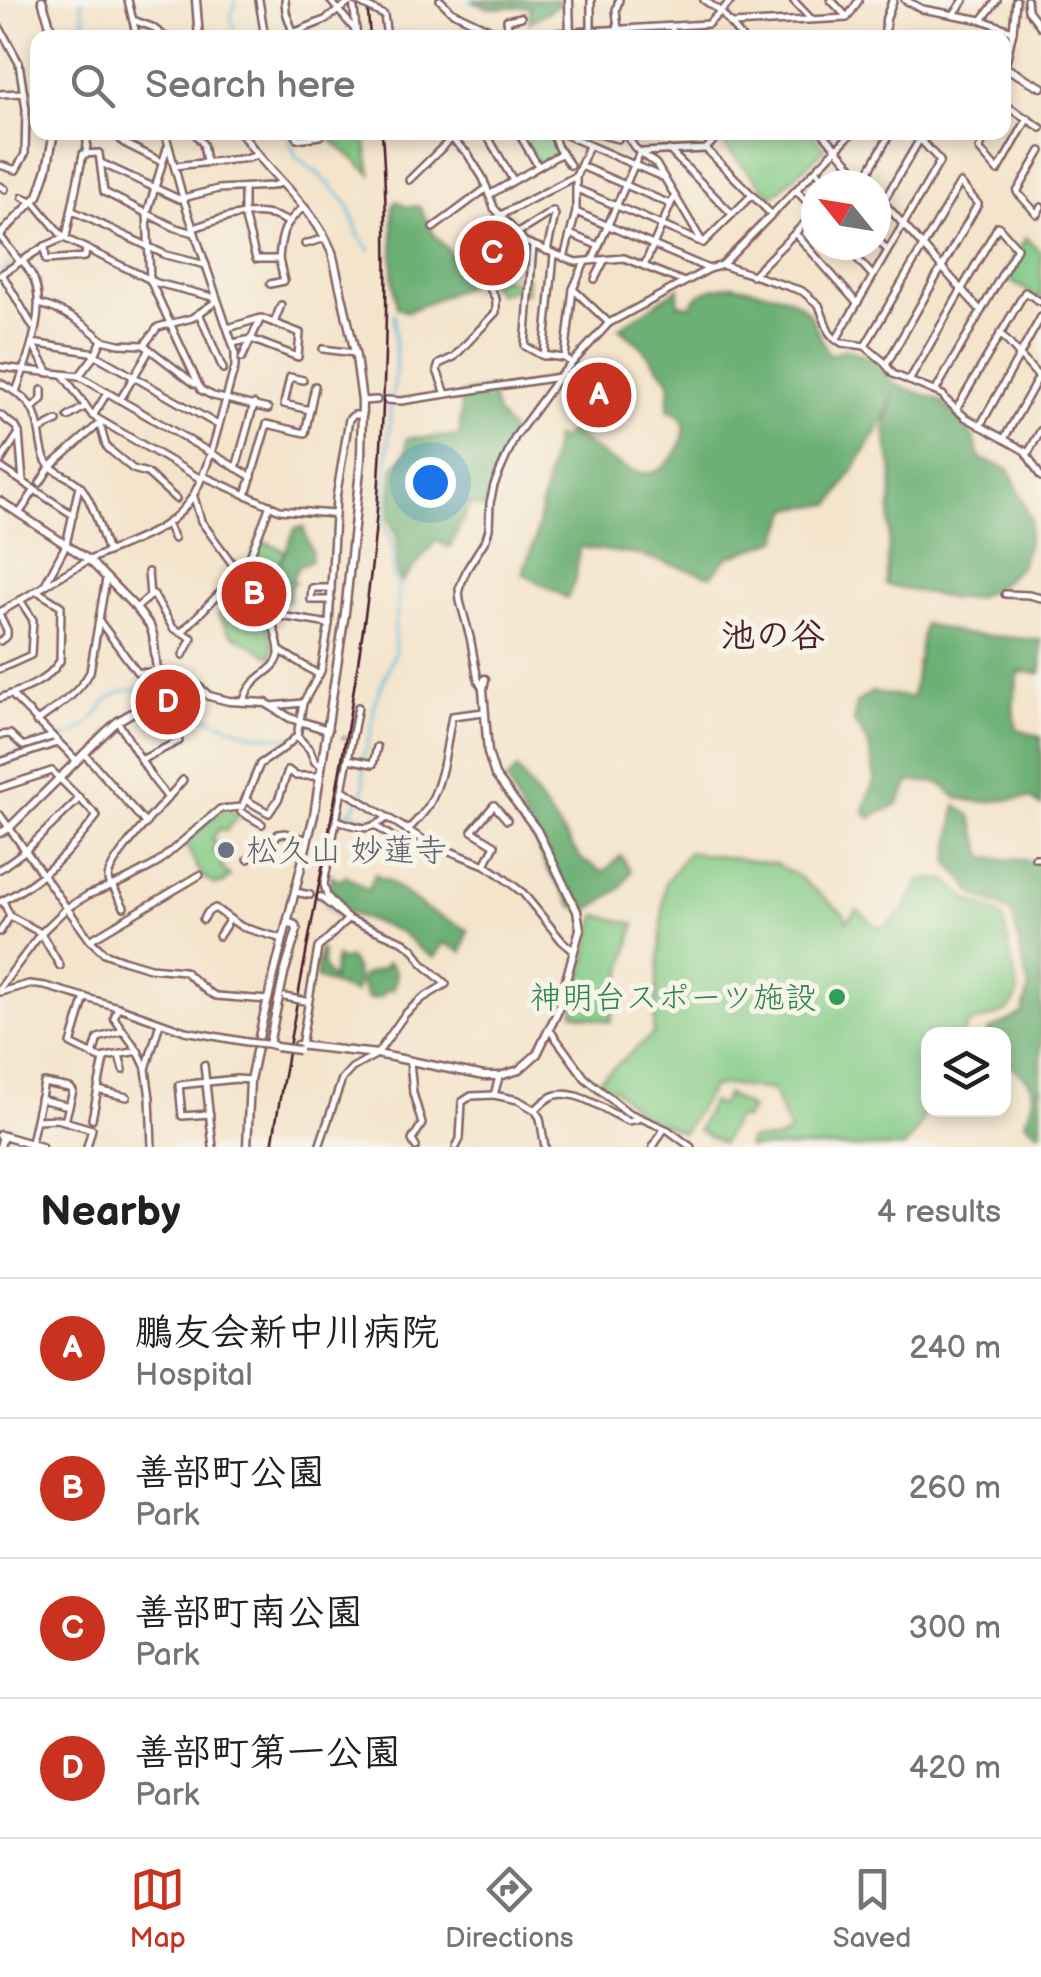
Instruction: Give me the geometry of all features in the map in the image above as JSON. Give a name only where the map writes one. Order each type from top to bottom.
[{"type":"street","points":[[42,0],[51,30]]},
{"type":"street","points":[[128,0],[135,30]]},
{"type":"street","points":[[196,0],[198,30]]},
{"type":"street","points":[[259,0],[264,30]]},
{"type":"street","points":[[285,0],[292,30]]},
{"type":"street","points":[[330,0],[354,30]]},
{"type":"street","points":[[304,30],[353,0]]},
{"type":"street","points":[[353,0],[384,15],[386,30]]},
{"type":"street","points":[[353,0],[357,30]]},
{"type":"street","points":[[440,0],[451,12],[489,30]]},
{"type":"street","points":[[569,0],[570,30]]},
{"type":"street","points":[[591,0],[591,30]]},
{"type":"street","points":[[618,29],[619,0]]},
{"type":"street","points":[[704,0],[736,30]]},
{"type":"street","points":[[604,30],[708,24],[732,0]]},
{"type":"street","points":[[794,0],[811,20]]},
{"type":"street","points":[[831,0],[847,18]]},
{"type":"street","points":[[847,18],[859,0]]},
{"type":"street","points":[[886,30],[893,0]]},
{"type":"street","points":[[905,0],[922,10],[982,20],[1013,30]]},
{"type":"street","points":[[922,10],[929,0]]},
{"type":"street","points":[[954,14],[964,0]]},
{"type":"street","points":[[982,20],[997,0]]},
{"type":"street","points":[[1011,39],[1016,0]]},
{"type":"street","points":[[1027,0],[1028,10],[1041,28]]},
{"type":"street","points":[[508,30],[507,20],[520,17]]},
{"type":"street","points":[[732,24],[847,18]]},
{"type":"street","points":[[133,20],[156,30]]},
{"type":"street","points":[[0,28],[2,38],[19,63],[26,154],[16,170],[0,164]]},
{"type":"street","points":[[1011,72],[1041,87]]},
{"type":"street","points":[[0,94],[24,93]]},
{"type":"street","points":[[1011,108],[1041,128]]},
{"type":"street","points":[[983,140],[978,149],[998,171],[1028,118]]},
{"type":"street","points":[[16,392],[39,304],[36,282],[0,235],[34,202],[42,188],[52,140]]},
{"type":"street","points":[[86,154],[87,140]]},
{"type":"street","points":[[120,140],[162,162]]},
{"type":"street","points":[[167,140],[236,360],[229,371],[226,397],[194,495],[200,521],[269,614],[279,650],[277,662],[252,682],[244,701]]},
{"type":"street","points":[[199,140],[206,162]]},
{"type":"street","points":[[246,140],[304,206],[332,252],[355,353],[363,415],[331,732],[309,840],[250,1080],[247,1147]]},
{"type":"street","points":[[409,180],[450,140]]},
{"type":"street","points":[[454,140],[466,153],[494,208],[516,234],[533,246],[576,262],[624,258],[684,282]]},
{"type":"street","points":[[490,140],[513,180]]},
{"type":"street","points":[[523,140],[538,166]]},
{"type":"street","points":[[558,140],[570,165]]},
{"type":"street","points":[[575,140],[665,178]]},
{"type":"street","points":[[629,140],[656,164],[704,243]]},
{"type":"street","points":[[641,152],[706,149],[714,140]]},
{"type":"street","points":[[829,140],[855,170]]},
{"type":"street","points":[[816,170],[845,140]]},
{"type":"street","points":[[872,170],[887,140]]},
{"type":"street","points":[[891,188],[919,140]]},
{"type":"street","points":[[891,245],[940,160],[921,140]]},
{"type":"street","points":[[168,146],[147,214],[150,280],[197,385]]},
{"type":"street","points":[[564,258],[576,212],[576,176],[589,146]]},
{"type":"street","points":[[706,149],[771,214]]},
{"type":"street","points":[[669,150],[732,214]]},
{"type":"street","points":[[1041,151],[1017,192],[1037,214],[1041,207]]},
{"type":"street","points":[[568,360],[572,288],[599,246],[641,152]]},
{"type":"street","points":[[35,330],[1,275],[64,238],[83,154],[99,153],[104,192],[176,228],[195,230],[228,216],[275,214],[286,221]]},
{"type":"street","points":[[433,228],[488,191],[562,153]]},
{"type":"street","points":[[174,166],[256,155]]},
{"type":"street","points":[[101,163],[179,199],[281,183]]},
{"type":"street","points":[[581,166],[670,204]]},
{"type":"street","points":[[465,246],[501,215],[576,176]]},
{"type":"street","points":[[865,346],[960,182],[978,204],[886,364]]},
{"type":"street","points":[[483,688],[459,589],[490,529],[490,503],[505,454],[527,418],[568,360],[609,322],[722,265],[801,185]]},
{"type":"street","points":[[244,188],[244,215],[256,259],[279,259]]},
{"type":"street","points":[[577,188],[704,243]]},
{"type":"street","points":[[796,190],[801,196]]},
{"type":"street","points":[[704,243],[752,195]]},
{"type":"street","points":[[23,197],[34,202],[64,238],[150,280],[216,298]]},
{"type":"street","points":[[644,266],[674,197]]},
{"type":"street","points":[[270,284],[284,281],[279,259],[286,221],[304,206]]},
{"type":"street","points":[[73,211],[166,255],[206,265]]},
{"type":"street","points":[[516,234],[552,211],[555,215],[544,356]]},
{"type":"street","points":[[891,211],[981,311]]},
{"type":"street","points":[[576,212],[709,269]]},
{"type":"street","points":[[909,381],[998,226],[1017,248],[935,391]]},
{"type":"street","points":[[752,276],[801,227]]},
{"type":"street","points":[[795,233],[857,303]]},
{"type":"street","points":[[570,234],[599,246]]},
{"type":"street","points":[[305,244],[326,238]]},
{"type":"street","points":[[45,246],[46,260],[84,257],[86,249]]},
{"type":"street","points":[[533,246],[525,346],[544,356],[568,360]]},
{"type":"street","points":[[595,278],[604,260]]},
{"type":"street","points":[[858,260],[872,276]]},
{"type":"street","points":[[836,340],[882,260]]},
{"type":"street","points":[[722,265],[808,295],[818,305],[836,340],[865,346],[893,374],[944,396],[956,410],[1025,451],[1041,478]]},
{"type":"street","points":[[446,394],[439,364],[454,357],[496,312],[496,299],[488,285]]},
{"type":"street","points":[[572,288],[609,322]]},
{"type":"street","points":[[956,410],[1025,292],[1041,302]]},
{"type":"street","points":[[120,400],[158,327],[192,318],[216,298]]},
{"type":"street","points":[[39,304],[72,317],[102,340],[147,347],[213,396],[268,409]]},
{"type":"street","points":[[274,323],[281,305]]},
{"type":"street","points":[[199,313],[229,371]]},
{"type":"street","points":[[228,328],[261,318],[300,333],[298,357],[251,339],[233,343]]},
{"type":"street","points":[[980,426],[1041,318]]},
{"type":"street","points":[[242,358],[260,320]]},
{"type":"street","points":[[1000,333],[1040,376],[1004,440]]},
{"type":"street","points":[[79,376],[102,340]]},
{"type":"street","points":[[32,342],[96,354],[218,425]]},
{"type":"street","points":[[32,342],[49,373]]},
{"type":"street","points":[[323,350],[355,353]]},
{"type":"street","points":[[0,367],[79,376],[252,477]]},
{"type":"street","points":[[63,375],[97,420],[106,446],[133,469],[148,473],[180,502]]},
{"type":"street","points":[[303,380],[290,377],[284,404],[310,410]]},
{"type":"street","points":[[387,400],[559,377]]},
{"type":"street","points":[[0,384],[33,408],[43,456],[50,466],[80,486],[108,552]]},
{"type":"street","points":[[246,495],[267,424],[304,432],[315,386]]},
{"type":"street","points":[[33,408],[42,399],[42,390]]},
{"type":"street","points":[[40,482],[50,466],[97,420],[107,393]]},
{"type":"street","points":[[362,402],[377,400]]},
{"type":"street","points":[[236,468],[254,404]]},
{"type":"street","points":[[68,417],[86,406]]},
{"type":"street","points":[[240,810],[260,764],[297,736],[303,703],[326,654],[334,514],[350,419],[363,415]]},
{"type":"street","points":[[1,417],[19,433],[23,482]]},
{"type":"street","points":[[97,420],[202,477],[280,510],[334,514]]},
{"type":"street","points":[[40,430],[56,421]]},
{"type":"street","points":[[1027,455],[1041,430]]},
{"type":"street","points":[[19,433],[0,465],[73,516]]},
{"type":"street","points":[[40,589],[66,545],[80,486]]},
{"type":"street","points":[[19,514],[35,490]]},
{"type":"street","points":[[0,641],[7,636],[7,630],[0,614],[88,560],[167,524],[180,502],[194,495]]},
{"type":"street","points":[[0,501],[88,560],[136,608],[152,631],[157,671],[148,701],[118,722],[0,833]]},
{"type":"street","points":[[182,632],[241,575],[270,505]]},
{"type":"street","points":[[167,524],[174,539]]},
{"type":"street","points":[[148,572],[150,596]]},
{"type":"street","points":[[36,722],[70,697],[90,672],[106,579]]},
{"type":"street","points":[[331,588],[312,588],[311,600],[331,600]]},
{"type":"street","points":[[0,698],[39,682],[60,661],[61,606],[40,589]]},
{"type":"street","points":[[136,608],[153,594],[173,628],[192,638],[184,654]]},
{"type":"street","points":[[1005,594],[1041,598]]},
{"type":"street","points":[[0,669],[32,655],[33,620],[20,600]]},
{"type":"street","points":[[269,614],[329,624]]},
{"type":"street","points":[[98,619],[138,672],[152,674],[175,669],[209,696],[272,706],[303,703]]},
{"type":"street","points":[[279,650],[319,675]]},
{"type":"street","points":[[1,986],[29,984],[85,997],[186,1031],[244,1043],[377,1054],[471,1074],[500,1076],[519,1070],[537,1054],[557,1013],[580,929],[577,911],[536,830],[494,776],[484,712],[485,679]]},
{"type":"street","points":[[11,694],[76,762]]},
{"type":"street","points":[[272,706],[300,722],[331,732]]},
{"type":"street","points":[[346,917],[324,890],[358,707]]},
{"type":"street","points":[[376,826],[401,843],[412,842],[410,833],[427,809],[442,773],[452,716],[484,712]]},
{"type":"street","points":[[118,722],[168,798]]},
{"type":"street","points":[[0,735],[10,734],[23,746],[51,737]]},
{"type":"street","points":[[297,736],[315,762],[322,765]]},
{"type":"street","points":[[140,760],[179,741]]},
{"type":"street","points":[[0,762],[57,743]]},
{"type":"street","points":[[348,759],[373,764],[378,747]]},
{"type":"street","points":[[84,753],[146,824]]},
{"type":"street","points":[[246,800],[269,814],[288,770],[296,776],[320,776]]},
{"type":"street","points":[[0,788],[52,771],[97,816],[44,874],[1,902],[10,916],[41,933],[60,966]]},
{"type":"street","points":[[124,907],[108,877],[112,866],[183,780]]},
{"type":"street","points":[[343,790],[410,833],[485,865],[523,894],[574,950]]},
{"type":"street","points":[[0,868],[26,850],[80,798]]},
{"type":"street","points":[[485,865],[494,844],[472,831],[494,806],[507,820]]},
{"type":"street","points":[[1,986],[41,933],[68,908],[156,864],[220,809],[240,810],[262,824]]},
{"type":"street","points":[[0,815],[90,940],[104,953],[150,968],[184,971],[216,996],[268,1000]]},
{"type":"street","points":[[337,820],[359,828],[376,826],[388,818]]},
{"type":"street","points":[[248,859],[271,845],[278,834],[309,840]]},
{"type":"street","points":[[90,940],[200,875]]},
{"type":"street","points":[[295,892],[310,895]]},
{"type":"street","points":[[319,1147],[342,1080],[352,1068],[377,1054],[390,1032],[422,998],[446,984],[404,942],[337,913],[320,897]]},
{"type":"street","points":[[203,920],[215,908],[242,927],[283,939]]},
{"type":"street","points":[[0,932],[10,916]]},
{"type":"street","points":[[299,1047],[318,948],[346,917]]},
{"type":"street","points":[[219,936],[230,919]]},
{"type":"street","points":[[272,1045],[297,930],[287,922]]},
{"type":"street","points":[[282,996],[306,1001]]},
{"type":"street","points":[[85,997],[71,1044],[104,1059],[138,1051]]},
{"type":"street","points":[[118,1007],[114,1018],[146,1069],[152,1147]]},
{"type":"street","points":[[146,1069],[160,1023]]},
{"type":"street","points":[[550,1029],[585,1078],[638,1119],[664,1129],[691,1147]]},
{"type":"street","points":[[93,1055],[98,1038],[123,1031]]},
{"type":"street","points":[[119,1055],[123,1070]]},
{"type":"street","points":[[92,1119],[104,1059]]},
{"type":"street","points":[[410,1061],[413,1093],[422,1124],[412,1140],[416,1147]]},
{"type":"street","points":[[204,1065],[213,1147]]},
{"type":"street","points":[[494,1095],[500,1076]]},
{"type":"street","points":[[210,1114],[182,1116],[179,1085],[250,1080]]},
{"type":"street","points":[[30,1146],[44,1083],[72,1091],[65,1121]]},
{"type":"street","points":[[98,1090],[127,1097]]},
{"type":"street","points":[[535,1110],[559,1094],[593,1103],[628,1122],[638,1119]]},
{"type":"street","points":[[456,1147],[462,1102],[470,1096],[494,1095],[518,1100],[535,1110],[545,1147]]},
{"type":"street","points":[[40,1099],[69,1106]]},
{"type":"street","points":[[37,1120],[65,1121],[92,1129],[87,1147]]},
{"type":"street","points":[[653,1147],[664,1129]]},
{"type":"street","points":[[0,1147],[2,1136],[41,1147]]},
{"type":"green space","points":[[472,0],[560,0],[559,5],[529,23],[530,6],[490,8]]},
{"type":"green space","points":[[332,140],[365,140],[371,174]]},
{"type":"green space","points":[[524,140],[553,140],[559,153],[539,164]]},
{"type":"green space","points":[[732,140],[817,140],[825,149],[772,197],[725,146]]},
{"type":"green space","points":[[397,201],[407,207],[419,206],[435,236],[469,281],[466,286],[409,311],[397,307],[393,276],[393,207]]},
{"type":"green space","points":[[500,220],[527,249],[492,269],[492,275],[513,281],[527,277],[526,293],[515,288],[497,294],[491,283],[484,281],[464,284],[460,267],[464,253]]},
{"type":"green space","points":[[1026,237],[1041,253],[1041,299],[1004,277]]},
{"type":"green space","points":[[733,285],[785,296],[801,305],[829,355],[846,349],[872,359],[896,385],[939,400],[964,423],[980,459],[1009,469],[1031,520],[1020,567],[998,586],[975,598],[953,599],[886,585],[893,473],[885,431],[893,394],[885,419],[832,504],[790,508],[778,540],[728,557],[711,576],[640,555],[579,547],[576,578],[567,598],[522,573],[535,540],[555,437],[562,440],[569,430],[596,451],[640,473],[657,471],[669,461],[682,440],[682,419],[668,410],[670,381],[639,344],[619,328],[679,288],[678,304],[691,306],[703,293]]},
{"type":"green space","points":[[491,389],[496,412],[512,432],[492,479],[485,509],[470,504],[450,547],[436,541],[401,583],[397,574],[398,540],[389,518],[394,468],[406,452],[407,438],[459,436],[460,394]]},
{"type":"green space","points":[[303,527],[311,560],[298,567],[289,600],[278,603],[276,613],[270,611],[263,603],[295,529]]},
{"type":"green space","points":[[259,539],[285,551],[263,603],[272,657],[229,632],[219,615],[250,585],[244,577]]},
{"type":"green space","points":[[924,624],[965,634],[1041,640],[1041,673],[1019,672],[1013,706],[1017,729],[1041,737],[1041,806],[1030,798],[980,802],[957,798],[940,783],[910,781],[898,804],[870,818],[864,811],[875,778],[868,743],[854,722],[856,703],[872,692],[912,698]]},
{"type":"green space","points":[[157,689],[185,694],[182,713],[146,712],[143,709]]},
{"type":"green space","points":[[517,769],[582,860],[604,872],[621,856],[631,871],[621,888],[586,912],[573,906],[548,870],[507,781]]},
{"type":"green space","points":[[956,805],[971,816],[985,858],[1041,861],[1041,1132],[1025,1121],[1033,1093],[1028,1080],[1011,1067],[1011,1027],[995,1027],[1022,1014],[1029,989],[1012,913],[974,894],[949,863]]},
{"type":"green space","points":[[225,810],[240,814],[226,831],[221,828],[212,838],[217,844],[212,850],[230,876],[215,885],[201,875],[185,843]]},
{"type":"green space","name":"神明台スポーツ施設","points":[[688,852],[776,864],[800,878],[843,913],[847,921],[857,910],[881,929],[903,912],[921,880],[946,880],[965,898],[997,913],[1003,920],[1018,991],[1016,999],[1000,1015],[966,1027],[921,1027],[923,1117],[904,1147],[747,1147],[750,1139],[776,1140],[790,1132],[772,1090],[726,1085],[712,1087],[683,1133],[638,1112],[615,1089],[607,1089],[598,1081],[653,1034],[665,883]]},
{"type":"green space","points":[[375,874],[427,910],[468,930],[462,952],[444,943],[434,958],[401,932],[349,913],[330,890],[331,875],[340,881],[346,875],[368,890]]},
{"type":"green space","points":[[597,915],[635,924],[610,1022],[573,1013]]},
{"type":"green space","points":[[320,949],[325,970],[332,979],[336,957],[343,961],[348,958],[357,979],[354,993],[316,978]]},
{"type":"green space","points":[[387,962],[396,974],[393,990],[368,999],[360,982],[362,976],[385,967]]},
{"type":"green space","points":[[727,1094],[751,1109],[744,1120],[737,1117],[722,1143],[698,1130],[711,1102],[720,1106]]},
{"type":"waterway","points":[[81,0],[85,24]]},
{"type":"waterway","points":[[234,29],[231,16],[236,0]]},
{"type":"waterway","points":[[470,0],[475,4]]},
{"type":"waterway","points":[[290,140],[296,157],[348,204],[359,236],[370,250]]},
{"type":"waterway","points":[[0,272],[12,265]]},
{"type":"waterway","points":[[392,397],[396,366],[394,314]]},
{"type":"waterway","points":[[361,797],[363,759],[374,705],[395,652],[398,579],[393,577],[394,550],[383,521],[391,404]]},
{"type":"waterway","points":[[58,740],[86,726],[115,695],[151,688],[187,693],[185,714],[206,717],[251,734],[292,738]]},
{"type":"waterway","points":[[0,759],[32,749]]},
{"type":"waterway","points":[[342,816],[358,802]]},
{"type":"waterway","points":[[350,812],[377,823]]},
{"type":"waterway","points":[[325,904],[342,917]]},
{"type":"tunnel","points":[[339,736],[349,738]]},
{"type":"railway","points":[[367,0],[369,30]]},
{"type":"railway","points":[[272,1147],[347,733],[373,553],[386,317],[382,140]]},
{"type":"place","name":"善部町南公園","points":[[492,253]]},
{"type":"place","name":"鵬友会新中川病院","points":[[599,395]]},
{"type":"place","name":"善部町公園","points":[[254,594]]},
{"type":"place","name":"善部町第一公園","points":[[168,702]]},
{"type":"place","name":"松久山 妙蓮寺","points":[[226,850]]},
{"type":"place","name":"神明台スポーツ施設","points":[[837,997]]},
{"type":"district","name":"池の谷","points":[[773,635]]}]
